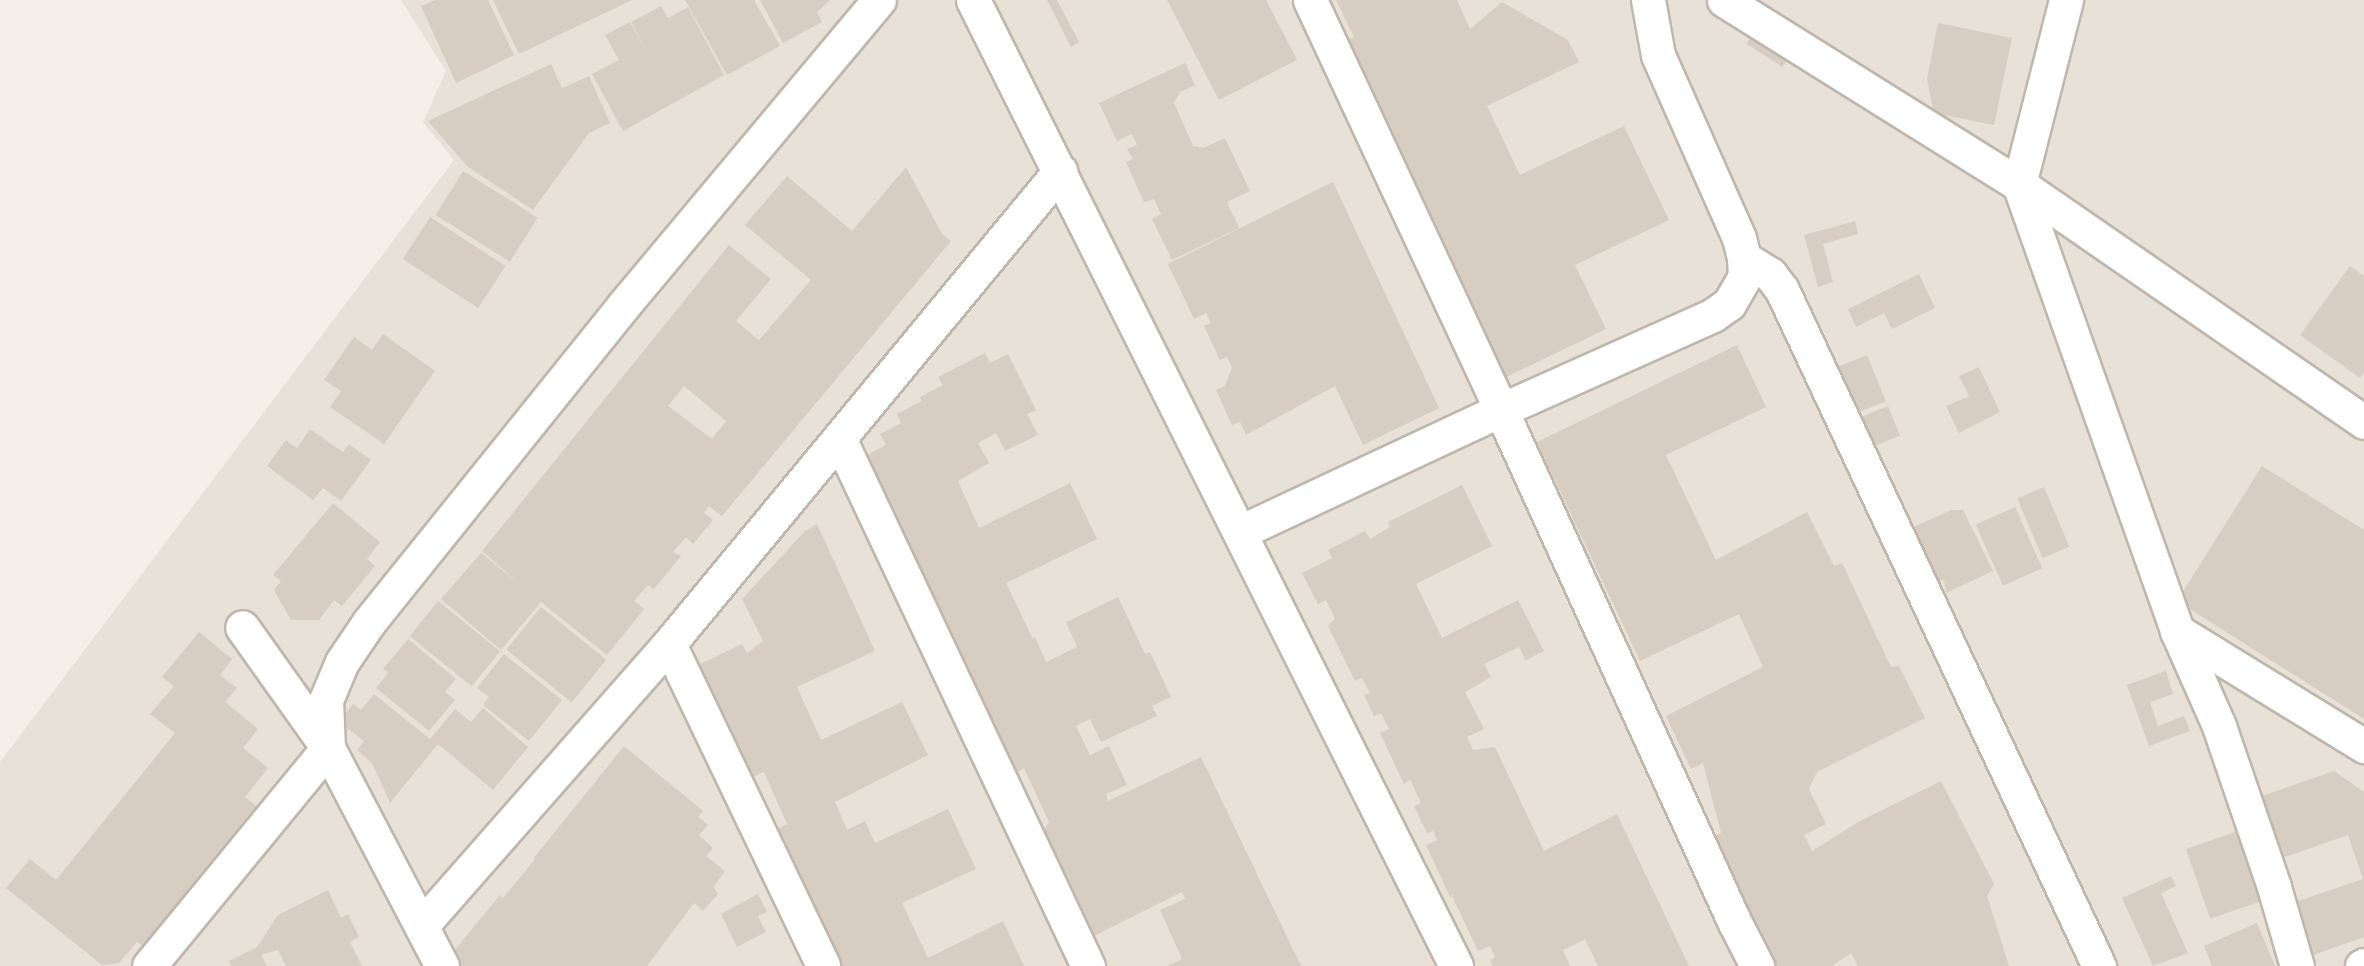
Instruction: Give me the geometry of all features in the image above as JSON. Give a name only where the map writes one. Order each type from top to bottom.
[{"type":"street","points":[[149,966],[328,748],[326,700],[342,662],[369,622],[623,306],[879,0]]},
{"type":"street","points":[[974,0],[1456,966]]},
{"type":"street","points":[[1310,0],[1501,410],[1734,921],[1757,966]]},
{"type":"street","points":[[1240,532],[1501,410],[1713,315],[1729,304],[1745,276],[1744,258],[1738,238],[1658,55],[1648,0]]},
{"type":"street","points":[[1724,0],[2019,184],[2364,422]]},
{"type":"street","points":[[2066,0],[2019,184],[2177,631],[2219,726],[2274,887],[2297,966]]},
{"type":"street","points":[[422,925],[669,644],[840,440],[1060,171]]},
{"type":"street","points":[[1744,258],[1770,274],[1782,290],[2099,966]]},
{"type":"street","points":[[840,440],[1088,966]]},
{"type":"street","points":[[242,627],[328,748],[442,966]]},
{"type":"street","points":[[2177,631],[2364,746]]},
{"type":"street","points":[[669,644],[823,966]]},
{"type":"shaded area","points":[[401,0],[2364,0],[2364,966],[0,966],[0,762],[454,160],[423,122],[446,71]]},
{"type":"building","points":[[435,0],[488,0],[514,55],[456,83],[421,6]]},
{"type":"building","points":[[493,0],[632,0],[519,54]]},
{"type":"building","points":[[685,0],[754,0],[780,46],[727,75]]},
{"type":"building","points":[[760,0],[830,0],[817,12],[822,22],[783,43]]},
{"type":"building","points":[[1047,0],[1057,0],[1079,42],[1071,47]]},
{"type":"building","points":[[1167,0],[1266,0],[1297,60],[1219,100]]},
{"type":"building","points":[[1336,0],[1457,0],[1470,29],[1502,2],[1568,40],[1579,62],[1487,106],[1520,175],[1624,126],[1669,220],[1575,265],[1606,329],[1502,379],[1343,42],[1354,37]]},
{"type":"building","points":[[661,6],[668,18],[688,7],[724,75],[623,131],[592,74],[619,60],[605,35],[630,22],[652,61],[631,22]]},
{"type":"building","points":[[1938,23],[2012,38],[1994,125],[1934,113],[1927,79]]},
{"type":"building","points":[[1754,32],[1790,55],[1782,67],[1746,44]]},
{"type":"building","points":[[1185,63],[1195,85],[1180,92],[1174,103],[1193,146],[1203,148],[1225,138],[1250,191],[1227,202],[1239,228],[1172,260],[1152,219],[1161,214],[1154,199],[1144,202],[1126,162],[1133,159],[1127,149],[1137,145],[1132,134],[1117,141],[1099,103]]},
{"type":"building","points":[[551,64],[562,88],[589,76],[610,123],[589,133],[533,210],[468,167],[428,121]]},
{"type":"building","points":[[906,167],[942,234],[951,241],[722,516],[709,506],[704,513],[713,520],[693,544],[686,537],[673,552],[681,556],[654,589],[648,585],[634,601],[644,609],[607,655],[541,602],[501,650],[441,599],[481,553],[521,585],[482,551],[729,245],[771,279],[736,321],[759,340],[811,280],[745,225],[787,176],[852,231]],"holes":[[[684,386],[726,421],[712,439],[668,406]]]},
{"type":"building","points":[[463,171],[538,218],[510,262],[435,215]]},
{"type":"building","points":[[1333,182],[1439,408],[1363,445],[1335,386],[1246,435],[1240,422],[1232,425],[1216,390],[1225,386],[1232,368],[1227,357],[1220,360],[1204,326],[1211,323],[1206,313],[1194,319],[1168,264]]},
{"type":"building","points":[[430,217],[505,266],[478,308],[403,259]]},
{"type":"building","points":[[1855,221],[1858,234],[1823,244],[1833,282],[1818,287],[1804,235]]},
{"type":"building","points":[[2350,266],[2364,276],[2364,372],[2360,378],[2300,335]]},
{"type":"building","points":[[1919,274],[1935,308],[1892,329],[1884,313],[1856,327],[1848,309]]},
{"type":"building","points":[[383,334],[435,371],[384,444],[330,407],[341,391],[324,380],[354,337],[372,350]]},
{"type":"building","points":[[1737,345],[1766,407],[1666,455],[1716,560],[1807,512],[1834,566],[1842,563],[1891,667],[1899,666],[1925,718],[1817,772],[1809,789],[1826,824],[1804,835],[1812,851],[1860,821],[1941,781],[1994,884],[1987,896],[2009,966],[1858,966],[1851,953],[1832,966],[1773,966],[1709,839],[1721,833],[1703,763],[1691,769],[1666,716],[1763,667],[1739,614],[1640,661],[1537,442]]},
{"type":"building","points":[[985,353],[990,363],[1008,354],[1036,410],[1027,414],[1038,435],[1005,451],[996,433],[978,443],[989,463],[958,481],[979,528],[1070,483],[1097,539],[1006,583],[1033,639],[1035,637],[1046,662],[1077,647],[1066,622],[1118,597],[1145,654],[1150,652],[1171,697],[1152,706],[1157,716],[1101,742],[1090,719],[1076,726],[1090,755],[1109,746],[1127,785],[1106,794],[1108,801],[1201,757],[1301,966],[1167,966],[1182,959],[1160,910],[1185,899],[1182,892],[1094,936],[1043,831],[1049,822],[1024,768],[1016,773],[861,458],[886,445],[880,434],[901,423],[897,414],[922,401],[920,397],[943,385],[938,377]]},
{"type":"building","points":[[1867,355],[1886,401],[1853,414],[1835,368]]},
{"type":"building","points":[[1979,367],[2000,412],[1959,433],[1946,406],[1969,396],[1959,376]]},
{"type":"building","points":[[1888,406],[1900,436],[1865,450],[1853,420]]},
{"type":"building","points":[[310,429],[343,452],[349,444],[371,460],[341,501],[323,488],[313,500],[267,466],[286,440],[297,448]]},
{"type":"building","points":[[2262,466],[2364,530],[2364,719],[2177,601]]},
{"type":"building","points":[[1462,485],[1492,546],[1416,584],[1442,638],[1518,600],[1544,651],[1526,660],[1519,647],[1484,664],[1491,677],[1465,692],[1484,729],[1467,737],[1473,750],[1495,747],[1544,851],[1617,814],[1689,966],[1598,966],[1585,939],[1563,950],[1570,966],[1493,966],[1490,961],[1495,957],[1490,946],[1478,951],[1451,894],[1451,899],[1426,845],[1437,840],[1433,831],[1427,833],[1414,806],[1421,803],[1410,780],[1404,784],[1380,733],[1389,729],[1381,713],[1374,716],[1364,695],[1370,693],[1362,678],[1355,681],[1328,626],[1335,619],[1326,600],[1318,604],[1302,573],[1332,558],[1328,550],[1365,531],[1370,539],[1390,527],[1388,522]]},
{"type":"building","points":[[2044,487],[2069,547],[2043,558],[2017,498]]},
{"type":"building","points":[[333,503],[380,542],[367,559],[375,566],[342,606],[334,600],[319,620],[291,620],[274,590],[281,581],[273,575]]},
{"type":"building","points":[[2015,507],[2042,568],[2003,586],[1976,524]]},
{"type":"building","points":[[1951,510],[1963,510],[1993,571],[1946,593],[1944,580],[1927,583],[1903,532]]},
{"type":"building","points":[[817,524],[875,651],[797,687],[821,740],[902,702],[928,755],[835,802],[847,830],[865,821],[875,843],[948,809],[976,869],[902,903],[928,958],[1003,921],[1024,966],[841,966],[777,829],[787,824],[764,772],[746,780],[694,667],[742,644],[747,653],[763,641],[742,599],[805,531]]},
{"type":"building","points":[[438,601],[500,651],[472,686],[410,636]]},
{"type":"building","points":[[541,607],[606,660],[572,703],[506,650]]},
{"type":"building","points":[[199,632],[232,659],[220,675],[237,688],[225,702],[258,729],[243,748],[268,768],[245,797],[256,806],[142,946],[137,942],[119,963],[102,965],[6,888],[30,859],[56,880],[175,733],[150,714],[174,686],[162,677]]},
{"type":"building","points":[[408,639],[456,679],[445,692],[455,700],[429,731],[376,688],[388,673],[383,669]]},
{"type":"building","points":[[504,654],[562,700],[529,741],[483,705],[489,697],[477,688]]},
{"type":"building","points":[[2166,671],[2173,694],[2150,702],[2158,726],[2184,716],[2190,731],[2149,746],[2127,685]]},
{"type":"building","points":[[374,694],[430,739],[455,709],[471,722],[483,708],[528,747],[493,790],[438,744],[390,803],[372,763],[357,750],[364,741],[339,722],[353,704],[361,710]]},
{"type":"building","points":[[624,746],[703,811],[698,817],[708,825],[699,835],[713,848],[706,856],[725,871],[713,887],[718,894],[703,911],[694,903],[647,966],[460,966],[449,957],[500,895],[503,898]]},
{"type":"building","points":[[2334,771],[2364,792],[2364,937],[2308,957],[2289,904],[2363,879],[2348,835],[2274,861],[2253,799]]},
{"type":"building","points":[[2238,831],[2262,901],[2210,919],[2186,849]]},
{"type":"building","points":[[2171,876],[2176,886],[2161,893],[2188,953],[2153,966],[2122,898]]},
{"type":"building","points":[[328,890],[341,918],[348,914],[359,937],[350,942],[362,966],[286,966],[278,950],[261,955],[267,966],[231,966],[229,961],[257,947],[278,915]]},
{"type":"building","points":[[758,894],[767,912],[758,916],[766,932],[737,947],[721,914]]},
{"type":"building","points":[[2257,923],[2275,966],[2212,966],[2204,946]]}]
